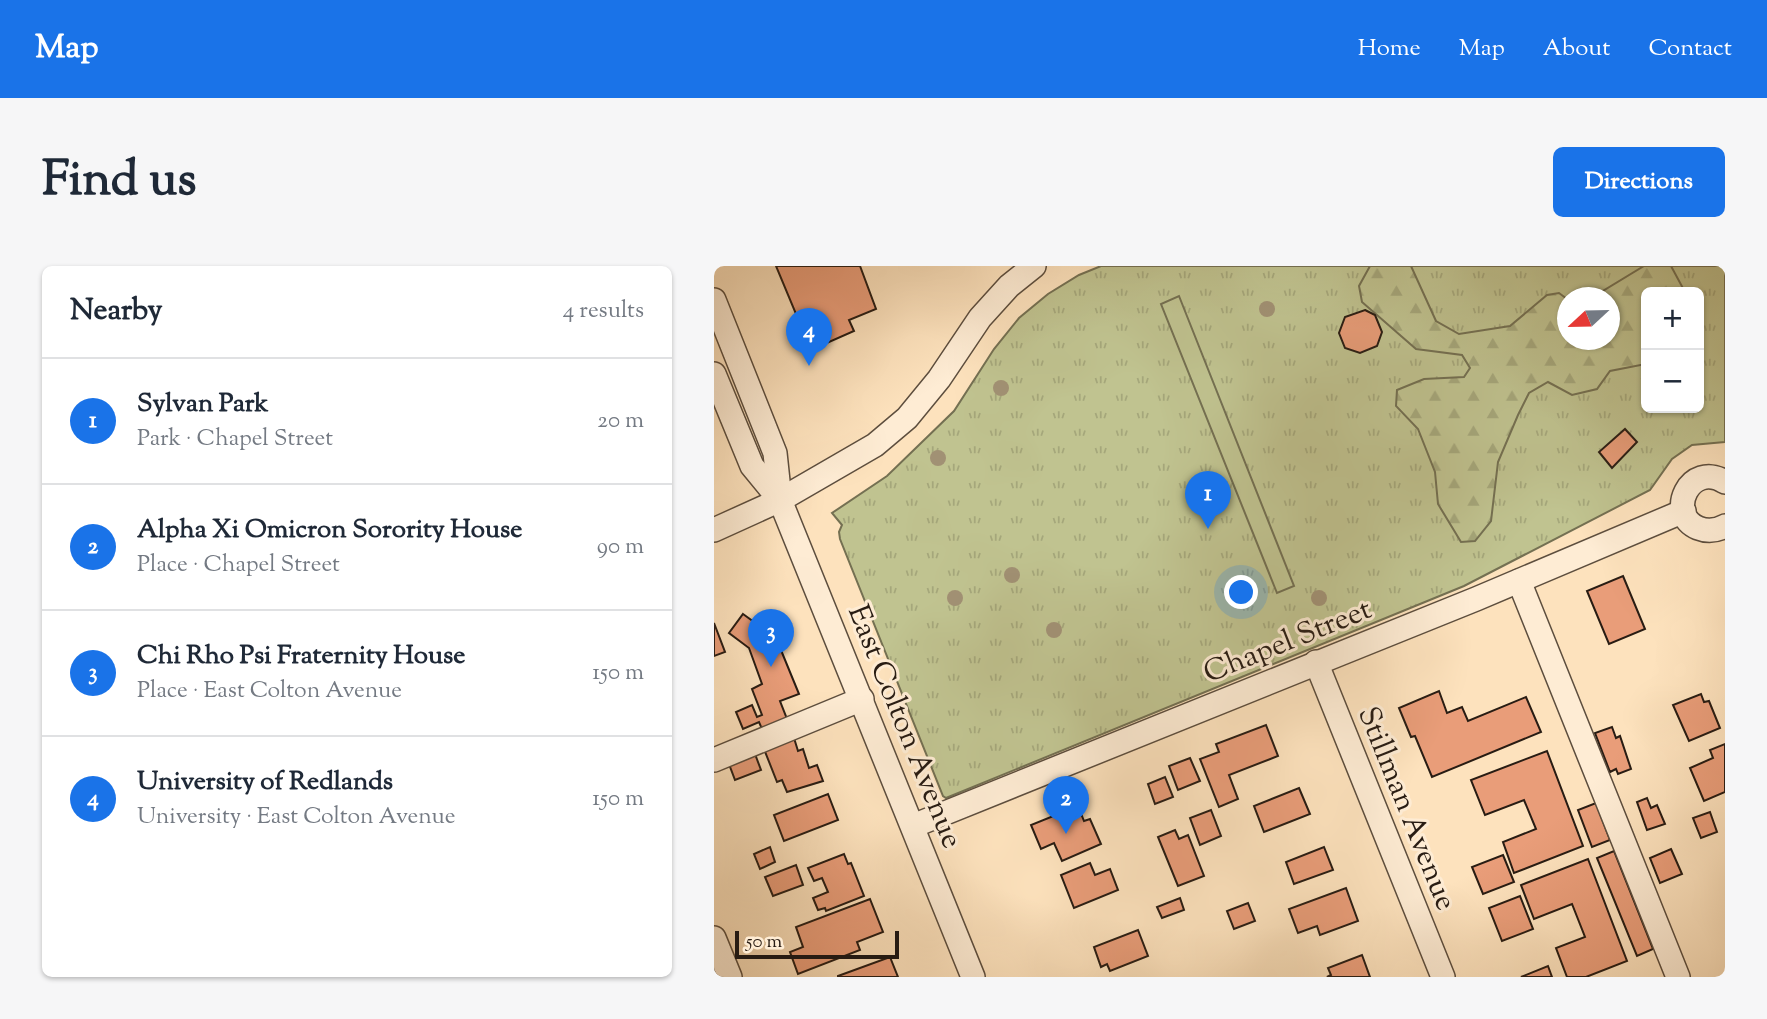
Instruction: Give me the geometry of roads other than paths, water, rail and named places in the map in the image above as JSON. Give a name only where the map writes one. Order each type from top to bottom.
[{"type":"street","points":[[714,530],[780,500],[874,445],[907,418],[939,379],[980,318],[1009,286],[1034,266]]},
{"type":"street","name":"East Colton Avenue","points":[[714,300],[775,453],[780,500],[973,977]]},
{"type":"street","name":"East Colton Avenue","points":[[714,374],[752,466],[780,500]]},
{"type":"street","points":[[1725,482],[1714,477],[1696,480],[1689,485],[1685,493],[1684,511],[1694,526],[1702,529],[1711,531],[1725,526]]},
{"type":"street","name":"Chapel Street","points":[[913,826],[1519,581],[1684,511]]},
{"type":"street","points":[[1519,581],[1678,977]]},
{"type":"street","name":"Stillman Avenue","points":[[1316,662],[1443,977]]},
{"type":"street","points":[[714,760],[862,699]]},
{"type":"street","points":[[714,938],[730,977]]},
{"type":"place","name":"University of Redlands","points":[[809,366]]},
{"type":"place","name":"Sylvan Park","points":[[1208,529]]},
{"type":"place","name":"Chi Rho Psi Fraternity House","points":[[771,667]]},
{"type":"place","name":"Alpha Xi Omicron Sorority House","points":[[1066,834]]}]
